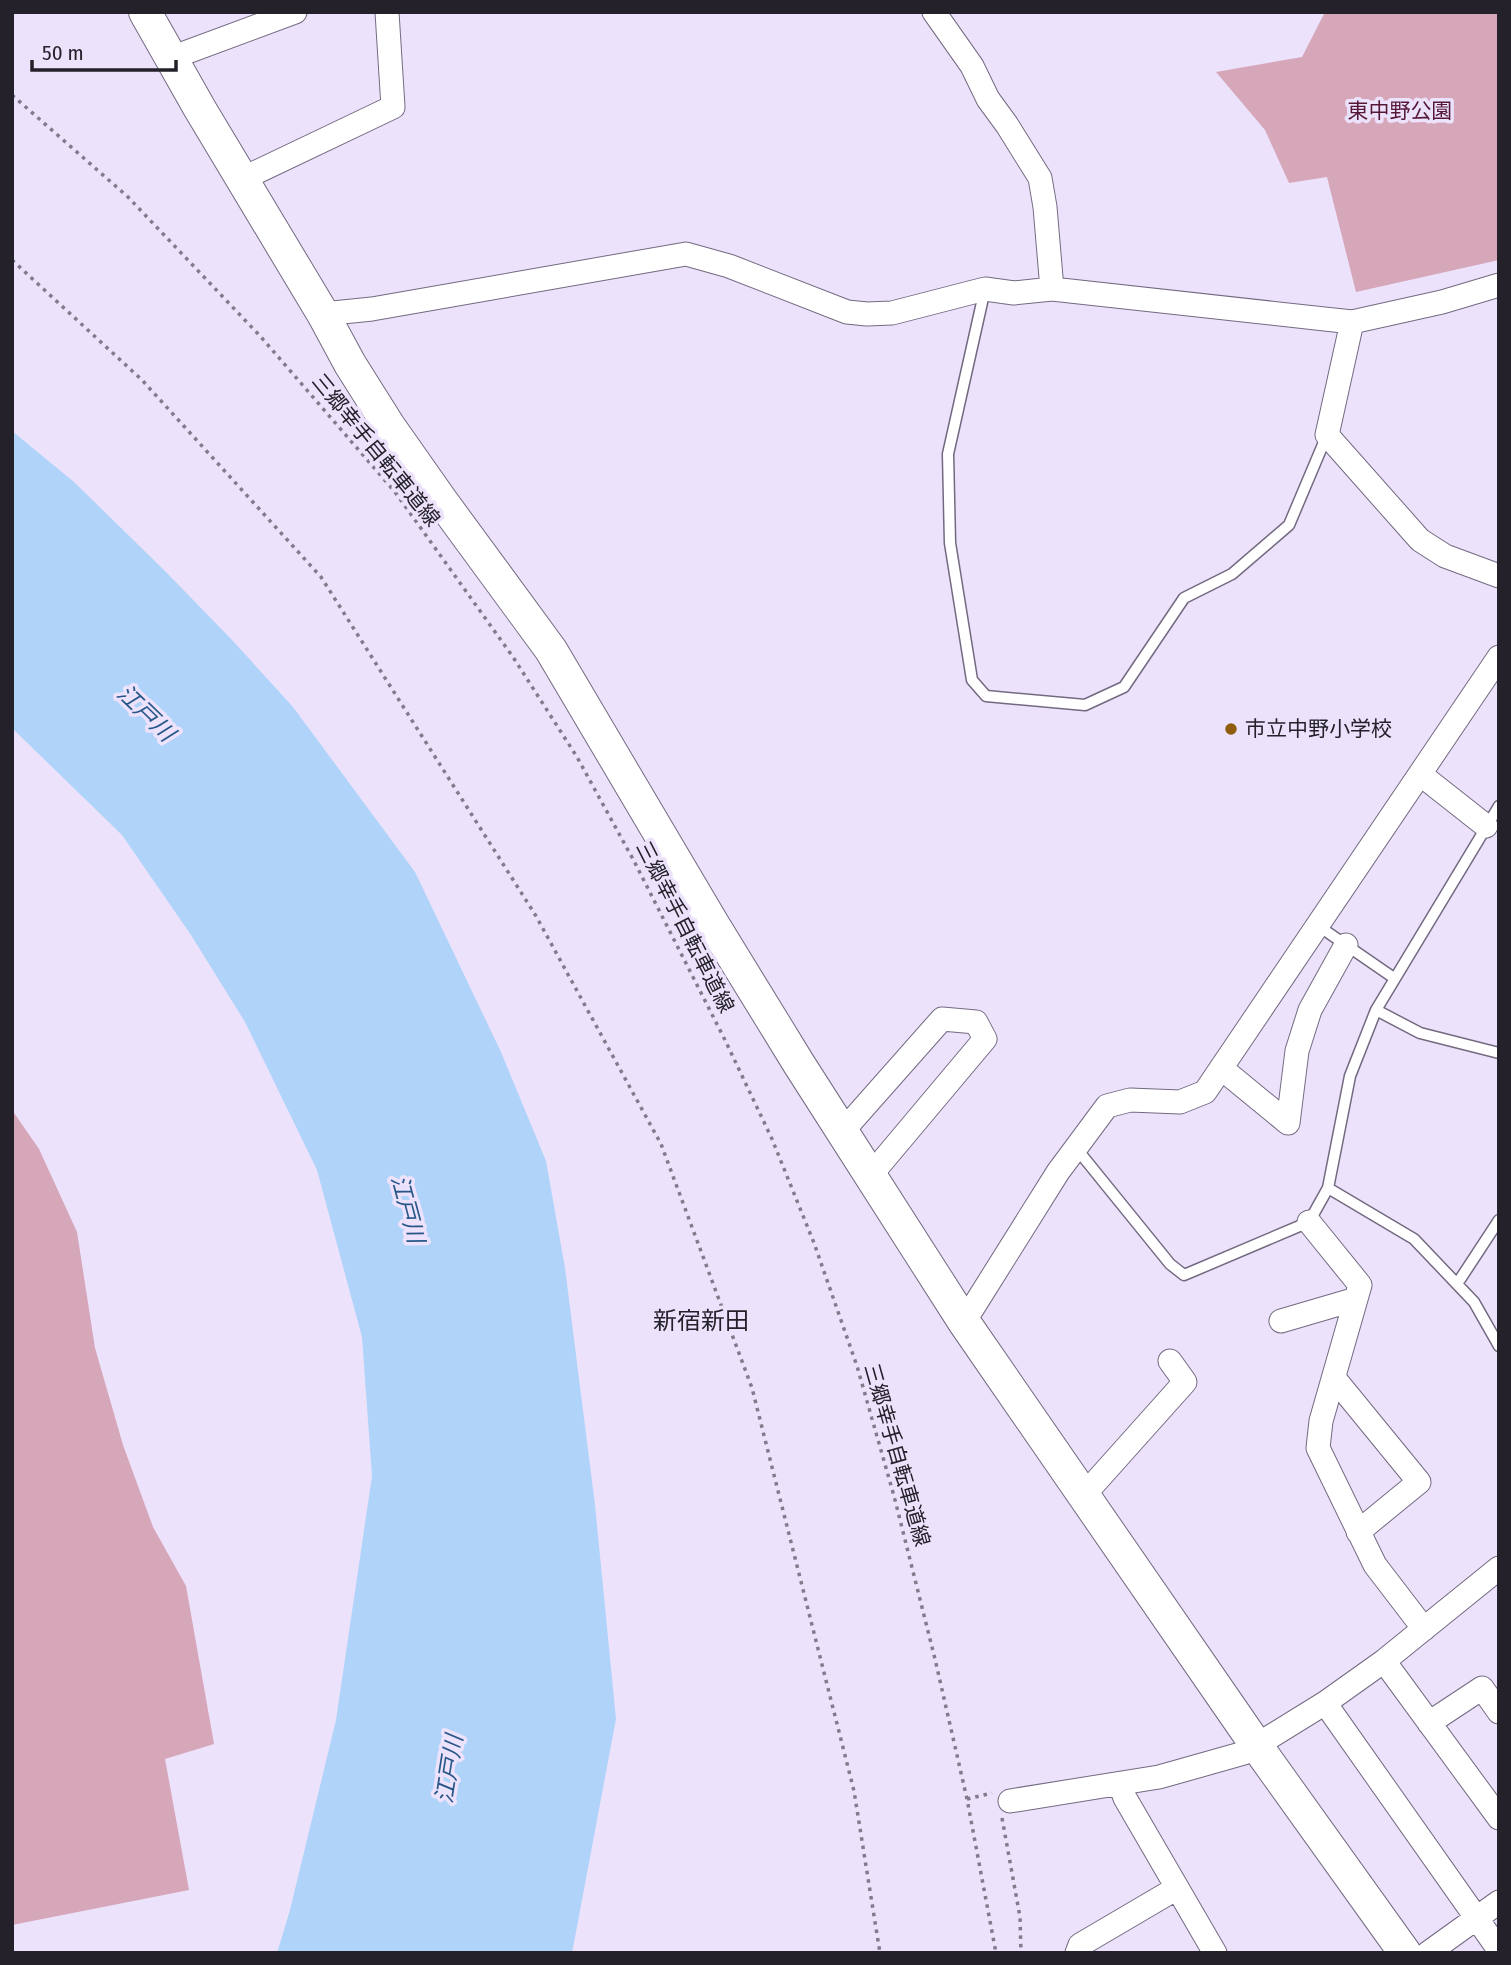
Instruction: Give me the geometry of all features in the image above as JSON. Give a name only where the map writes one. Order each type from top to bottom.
[{"type":"street","points":[[145,12],[323,314],[349,364],[389,426],[551,650],[713,924],[964,1322],[1256,1745],[1405,1953]]},
{"type":"street","points":[[171,58],[295,12]]},
{"type":"street","points":[[242,179],[393,107],[387,12]]},
{"type":"street","points":[[934,12],[972,66],[988,99],[1040,178],[1052,289]]},
{"type":"street","points":[[323,314],[372,309],[686,254],[729,266],[847,312],[867,314],[892,313],[985,289],[1014,293],[1052,289],[1352,322],[1442,302],[1499,285]]},
{"type":"street","points":[[1352,322],[1327,435],[1420,540],[1445,556],[1499,576]]},
{"type":"street","points":[[964,1322],[1058,1172],[1107,1106],[1130,1100],[1180,1102],[1205,1092],[1499,657]]},
{"type":"street","points":[[1420,774],[1492,816]]},
{"type":"street","points":[[1221,1068],[1288,1123],[1297,1051],[1310,1010],[1346,945]]},
{"type":"street","points":[[842,1132],[942,1018],[976,1023],[985,1040],[870,1176]]},
{"type":"street","points":[[1309,1222],[1360,1285],[1321,1421],[1318,1448],[1375,1565],[1424,1629]]},
{"type":"street","points":[[1281,1321],[1356,1299]]},
{"type":"street","points":[[1084,1495],[1185,1382],[1170,1361]]},
{"type":"street","points":[[1334,1378],[1419,1482],[1358,1532]]},
{"type":"street","points":[[1003,1803],[1159,1777],[1244,1754],[1325,1703],[1384,1661],[1499,1568]]},
{"type":"street","points":[[1384,1661],[1499,1818]]},
{"type":"street","points":[[1429,1723],[1482,1688],[1499,1712]]},
{"type":"street","points":[[1325,1703],[1499,1950]]},
{"type":"street","points":[[1120,1784],[1125,1798],[1215,1953]]},
{"type":"street","points":[[1077,1953],[1080,1945],[1177,1888]]},
{"type":"street","points":[[1428,1953],[1499,1902]]},
{"type":"lane","points":[[985,289],[948,454],[952,557],[972,681],[986,696],[1085,705],[1124,687],[1184,598],[1232,574],[1289,525],[1327,435]]},
{"type":"lane","points":[[1076,1148],[1170,1264],[1184,1275],[1309,1222],[1328,1188],[1350,1076],[1376,1010],[1492,816]]},
{"type":"lane","points":[[1317,925],[1394,978]]},
{"type":"lane","points":[[1376,1010],[1420,1032],[1499,1053]]},
{"type":"lane","points":[[1328,1188],[1414,1239],[1474,1302],[1499,1346]]},
{"type":"lane","points":[[1457,1284],[1499,1220]]},
{"type":"path","name":"三郷幸手自転車道線","points":[[12,96],[128,197],[261,337],[386,482],[513,657],[577,757],[634,861],[772,1139],[814,1243],[856,1366],[894,1496],[935,1659],[967,1799],[996,1953]]},
{"type":"path","points":[[12,260],[142,380],[321,577],[536,916],[661,1144],[752,1388],[853,1791],[880,1953]]},
{"type":"path","points":[[967,1799],[1003,1803],[1020,1917],[1021,1953]]},
{"type":"green space","name":"東中野公園","points":[[1325,12],[1499,12],[1499,260],[1356,292],[1327,177],[1289,183],[1265,130],[1216,72],[1302,57]]},
{"type":"green space","points":[[12,1110],[39,1149],[77,1232],[95,1348],[123,1445],[153,1527],[186,1586],[214,1744],[165,1759],[189,1890],[12,1925]]},
{"type":"water","name":"江戸川","points":[[12,431],[74,482],[232,640],[293,707],[415,872],[501,1052],[546,1161],[565,1268],[595,1505],[616,1719],[572,1953],[277,1953],[336,1720],[372,1476],[362,1337],[317,1170],[245,1022],[191,935],[122,835],[12,728]]},
{"type":"place","name":"市立中野小学校","points":[[1231,729]]},
{"type":"district","name":"新宿新田","points":[[701,1321]]}]
